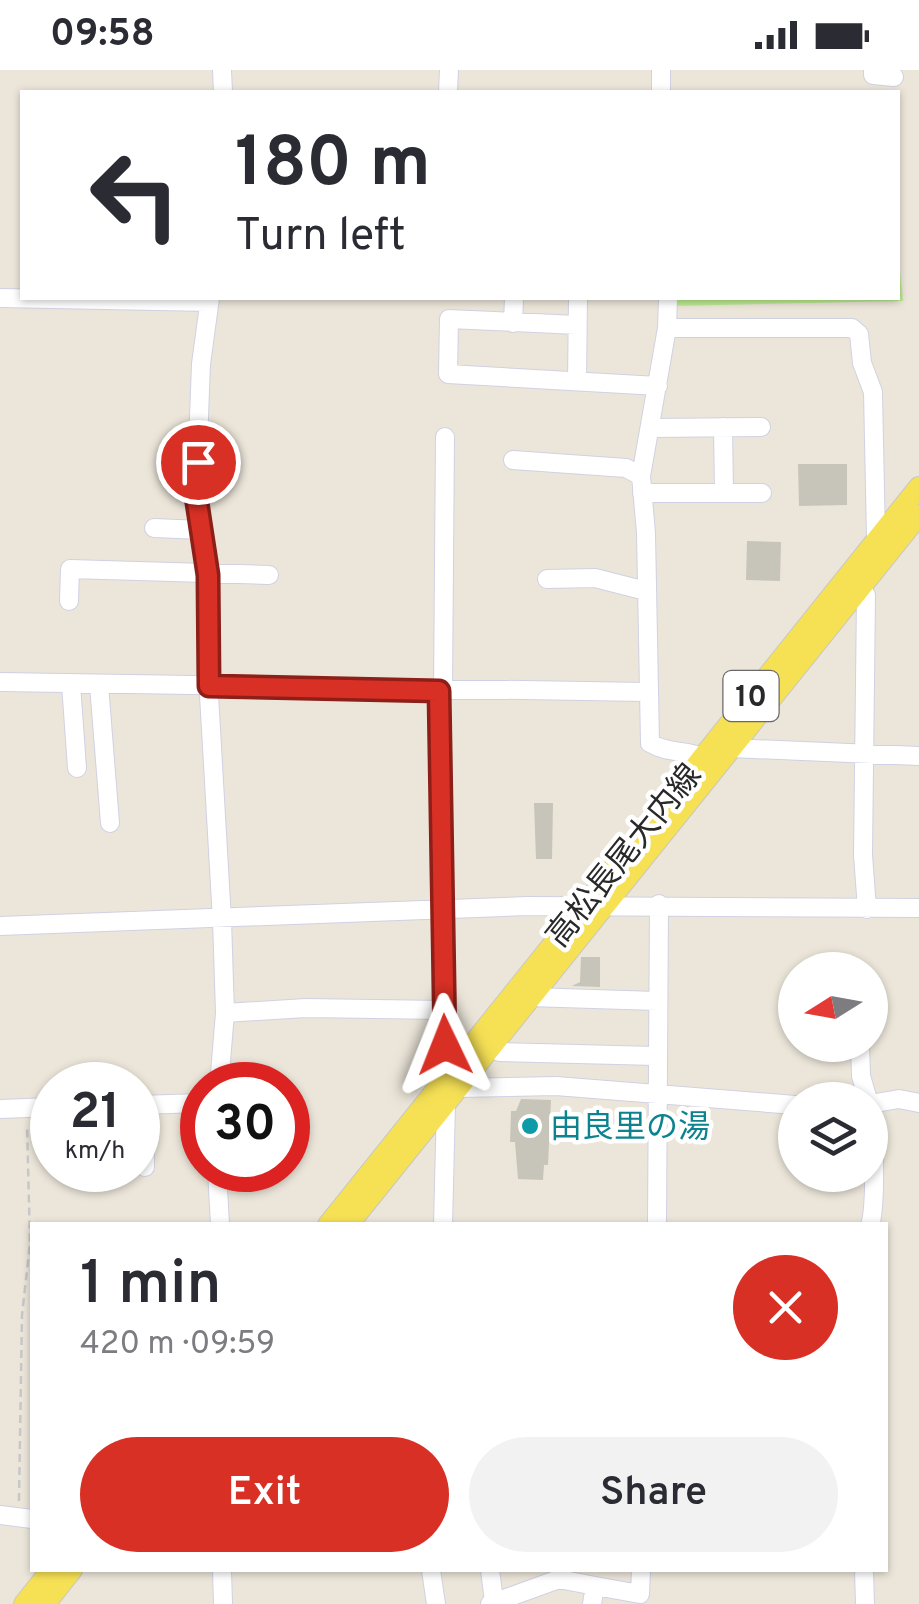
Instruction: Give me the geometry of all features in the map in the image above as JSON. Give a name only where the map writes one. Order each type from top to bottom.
[{"type":"main road","name":"高松長尾大内線","points":[[331,1222],[530,997],[605,905],[876,538],[919,486]]},
{"type":"main road","name":"高松長尾大内線","points":[[350,1222],[582,906],[710,761],[731,748],[919,515]]},
{"type":"main road","points":[[24,1604],[49,1572]]},
{"type":"main road","points":[[45,1604],[70,1572]]},
{"type":"street","points":[[874,70],[874,74],[894,77]]},
{"type":"street","points":[[210,300],[201,364],[196,496],[208,575],[209,686],[225,1013],[221,1062]]},
{"type":"street","points":[[513,322],[514,300]]},
{"type":"street","points":[[576,381],[578,300]]},
{"type":"street","points":[[668,300],[642,484],[650,743],[663,750],[693,750],[710,761]]},
{"type":"street","points":[[577,325],[449,320],[448,374],[658,386]]},
{"type":"street","points":[[667,328],[852,328],[858,334],[862,363],[873,392],[876,538]]},
{"type":"street","points":[[650,428],[761,427]]},
{"type":"street","points":[[723,428],[724,493]]},
{"type":"street","points":[[443,1222],[451,1088],[444,1010],[446,912],[440,888],[445,437]]},
{"type":"street","points":[[513,460],[626,468],[642,484],[762,493]]},
{"type":"street","points":[[154,528],[202,530]]},
{"type":"street","points":[[69,601],[70,569],[269,575]]},
{"type":"street","points":[[547,579],[595,578],[646,591]]},
{"type":"street","points":[[860,588],[866,595],[863,855],[868,910]]},
{"type":"street","points":[[0,682],[646,692]]},
{"type":"street","points":[[71,684],[77,768]]},
{"type":"street","points":[[99,685],[110,824]]},
{"type":"street","points":[[731,748],[919,756]]},
{"type":"street","points":[[657,1222],[659,904]]},
{"type":"street","points":[[0,926],[605,905],[919,908]]},
{"type":"street","points":[[530,997],[657,1001]]},
{"type":"street","points":[[225,1013],[325,1008],[444,1010]]},
{"type":"street","points":[[499,1052],[656,1056]]},
{"type":"street","points":[[451,1088],[556,1086],[778,1104]]},
{"type":"street","points":[[888,1101],[919,1103]]},
{"type":"street","points":[[0,1109],[28,1108]]},
{"type":"street","points":[[218,1192],[220,1222]]},
{"type":"street","points":[[871,1222],[875,1213],[873,1192]]},
{"type":"street","points":[[222,1572],[223,1604]]},
{"type":"street","points":[[431,1572],[436,1604]]},
{"type":"street","points":[[490,1572],[492,1602],[559,1579],[594,1595],[640,1594],[642,1572]]},
{"type":"street","points":[[864,1572],[865,1604]]},
{"type":"path","points":[[17,1518],[22,1315],[30,1243],[28,1108]]},
{"type":"green space","points":[[900,270],[903,301],[675,306],[675,300],[900,300]]},
{"type":"building","points":[[798,464],[847,464],[847,505],[799,506]]},
{"type":"building","points":[[747,541],[781,542],[780,581],[746,580]]},
{"type":"building","points":[[534,803],[553,803],[552,859],[536,859]]},
{"type":"building","points":[[581,957],[600,957],[600,987],[572,986],[580,982]]},
{"type":"building","name":"由良里の湯","points":[[521,1099],[551,1100],[548,1165],[544,1165],[543,1180],[518,1179],[515,1142],[510,1142],[511,1111],[516,1111]]},
{"type":"place","name":"由良里の湯","points":[[530,1126]]},
{"type":"route","points":[[198,462],[196,496],[208,575],[209,686],[439,691],[440,888],[446,912],[442,942],[445,1045]]}]
